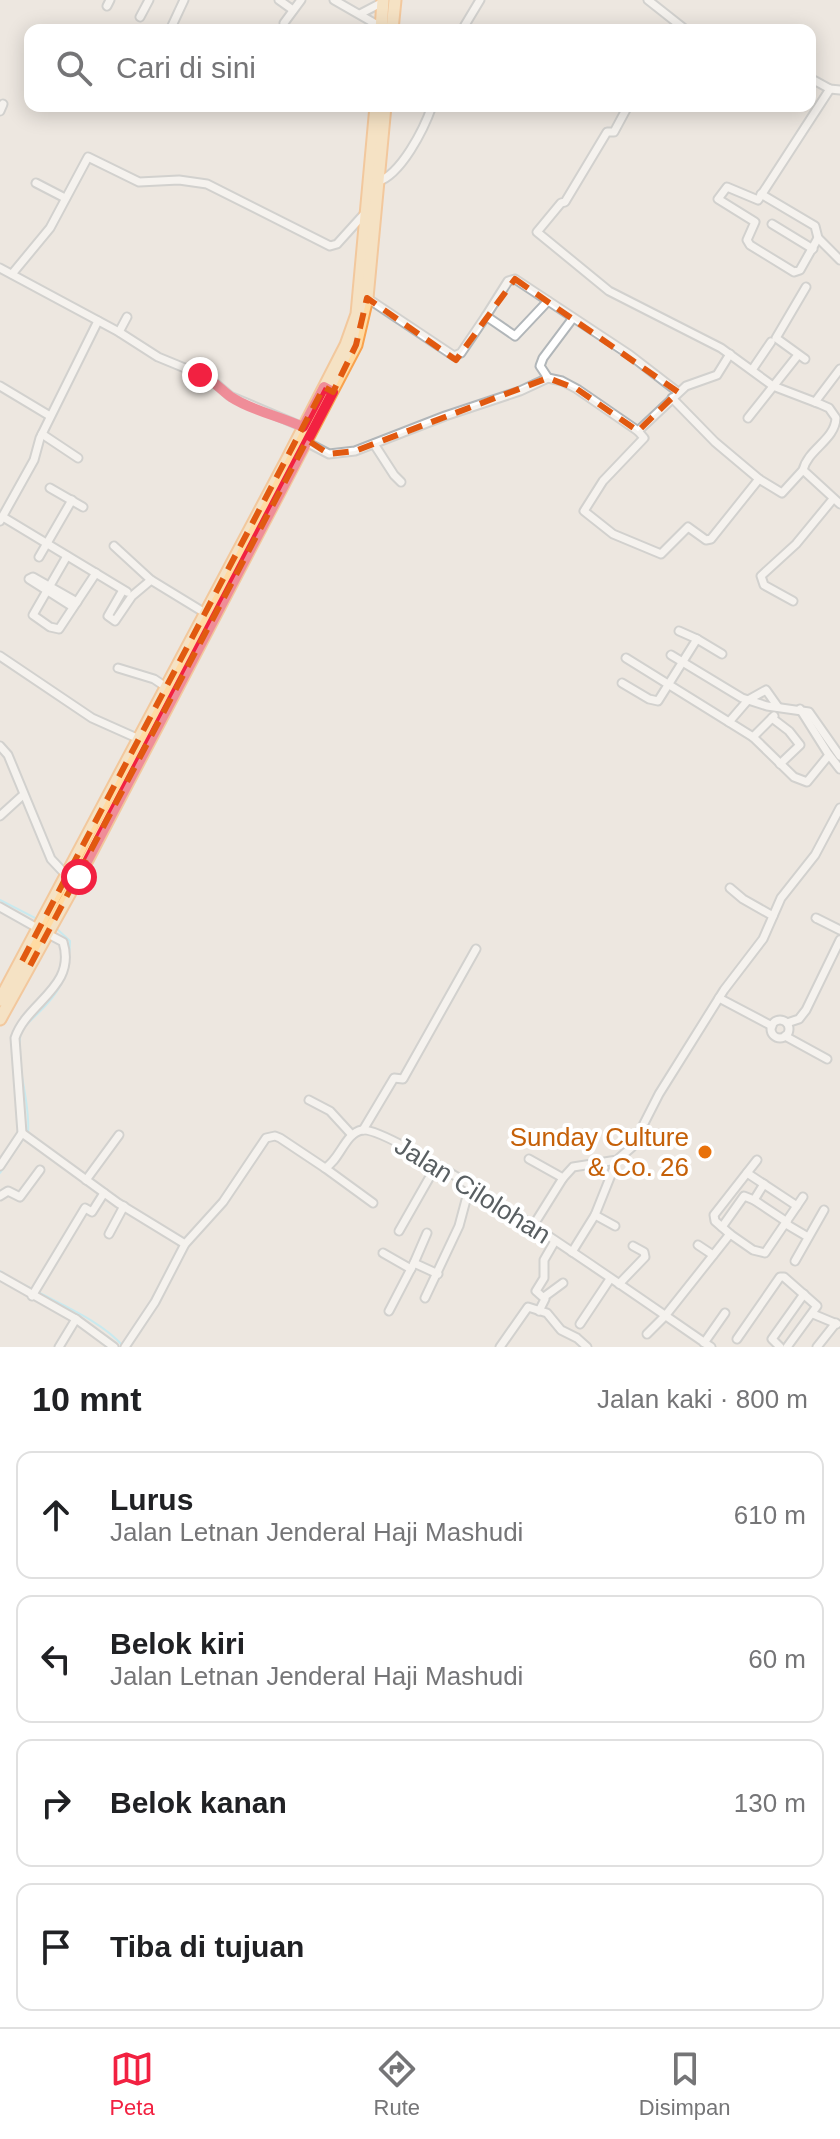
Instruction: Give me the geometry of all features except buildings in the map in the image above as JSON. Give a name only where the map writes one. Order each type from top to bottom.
[{"type":"main road","points":[[385,24],[387,1]]},
{"type":"main road","points":[[0,1019],[26,964],[306,442],[329,390],[357,314],[375,112]]},
{"type":"main road","points":[[46,927],[67,876],[303,427],[356,345],[367,298],[384,112]]},
{"type":"main road","points":[[0,1000],[26,964]]},
{"type":"street","points":[[140,17],[149,0]]},
{"type":"street","points":[[173,24],[184,0]]},
{"type":"street","points":[[279,0],[293,10]]},
{"type":"street","points":[[284,23],[301,0]]},
{"type":"street","points":[[334,0],[377,24]]},
{"type":"street","points":[[466,24],[480,0]]},
{"type":"street","points":[[648,0],[678,24]]},
{"type":"street","points":[[360,14],[387,1]]},
{"type":"street","points":[[816,81],[830,89],[840,90]]},
{"type":"street","points":[[816,110],[830,89]]},
{"type":"street","points":[[377,182],[390,176],[407,156],[429,112]]},
{"type":"street","points":[[367,298],[452,356],[461,353],[513,278],[630,355],[675,395],[715,442],[759,479],[782,493],[803,470],[807,459],[837,431],[833,413],[815,402],[773,386],[730,354],[609,291],[537,232],[565,202],[606,134],[614,132],[625,112]]},
{"type":"street","points":[[815,112],[755,201],[726,187],[718,199],[754,220],[747,242],[790,270],[800,270],[818,238]]},
{"type":"street","points":[[12,274],[43,239],[85,159],[90,157],[136,181],[179,180],[207,184],[330,246],[337,244],[367,211]]},
{"type":"street","points":[[36,183],[65,198]]},
{"type":"street","points":[[761,194],[815,226],[818,238],[840,260]]},
{"type":"street","points":[[772,224],[813,249]]},
{"type":"street","points":[[0,268],[119,332],[158,357],[209,378],[244,404],[303,427]]},
{"type":"street","points":[[748,418],[801,357],[776,337],[806,287]]},
{"type":"street","points":[[486,316],[515,336],[548,301]]},
{"type":"street","points":[[119,332],[127,317]]},
{"type":"street","points":[[548,378],[540,366],[543,358],[573,318]]},
{"type":"street","points":[[98,321],[50,416],[34,460],[2,519],[132,596]]},
{"type":"street","points":[[752,370],[771,342]]},
{"type":"street","points":[[638,431],[686,386],[712,378],[730,354]]},
{"type":"street","points":[[815,402],[840,369]]},
{"type":"street","points":[[306,442],[323,452],[336,454],[374,444],[548,378],[577,389],[644,438],[603,481],[584,511],[613,534],[657,553],[664,553],[688,527],[710,540],[759,479]]},
{"type":"street","points":[[0,386],[50,416]]},
{"type":"street","points":[[42,434],[78,458]]},
{"type":"street","points":[[374,444],[401,482]]},
{"type":"street","points":[[793,601],[764,585],[761,576],[837,502],[803,470]]},
{"type":"street","points":[[50,488],[83,507]]},
{"type":"street","points":[[39,557],[72,500]]},
{"type":"street","points":[[114,546],[151,580],[205,613]]},
{"type":"street","points":[[67,556],[34,613],[35,618],[58,629],[96,573]]},
{"type":"street","points":[[123,590],[108,616],[115,621],[132,596],[151,580]]},
{"type":"street","points":[[48,588],[75,604]]},
{"type":"street","points":[[679,631],[722,654]]},
{"type":"street","points":[[622,683],[654,701],[661,698],[697,639]]},
{"type":"street","points":[[671,655],[748,700],[800,709],[840,756]]},
{"type":"street","points":[[0,656],[92,718],[139,739]]},
{"type":"street","points":[[626,658],[753,737],[797,780],[807,782],[829,755]]},
{"type":"street","points":[[118,668],[154,679],[166,687]]},
{"type":"street","points":[[729,722],[748,700],[767,691],[780,707]]},
{"type":"street","points":[[753,737],[780,707]]},
{"type":"street","points":[[772,718],[789,731],[800,745],[780,764]]},
{"type":"street","points":[[826,742],[829,755],[840,769]]},
{"type":"street","points":[[2,752],[39,825],[53,863],[67,876]]},
{"type":"street","points":[[0,816],[23,795]]},
{"type":"street","points":[[572,1252],[595,1215],[617,1160],[632,1147],[659,1094],[719,998],[763,939],[781,898],[815,855],[840,808]]},
{"type":"street","points":[[730,888],[773,916]]},
{"type":"street","points":[[0,907],[46,927],[63,942],[64,968],[56,987],[21,1023],[15,1038],[26,1136],[0,1166]]},
{"type":"street","points":[[816,918],[840,930]]},
{"type":"street","points":[[772,1026],[778,1021],[787,1023],[799,1019],[840,940]]},
{"type":"street","points":[[363,1130],[395,1078],[403,1079],[476,949]]},
{"type":"street","points":[[719,998],[772,1026],[776,1036],[785,1036],[827,1059]]},
{"type":"street","points":[[785,1036],[789,1028],[787,1023]]},
{"type":"street","points":[[309,1100],[330,1111],[352,1135]]},
{"type":"street","name":"Jalan Cilolohan","points":[[325,1168],[333,1164],[352,1135],[363,1130],[379,1132],[470,1185],[708,1345]]},
{"type":"street","points":[[86,1180],[119,1135]]},
{"type":"street","points":[[26,1136],[104,1193],[185,1244]]},
{"type":"street","points":[[126,1346],[155,1302],[185,1244],[229,1191],[266,1138],[280,1138],[373,1203]]},
{"type":"street","points":[[529,1159],[563,1178]]},
{"type":"street","points":[[533,1226],[573,1167],[617,1160]]},
{"type":"street","points":[[757,1160],[714,1215],[715,1221],[730,1234],[753,1250],[765,1253],[803,1197]]},
{"type":"street","points":[[399,1231],[436,1166]]},
{"type":"street","points":[[0,1196],[8,1191],[20,1197],[40,1170]]},
{"type":"street","points":[[747,1173],[797,1206]]},
{"type":"street","points":[[754,1200],[764,1184]]},
{"type":"street","points":[[425,1298],[459,1226],[470,1185]]},
{"type":"street","points":[[34,1293],[85,1208],[92,1212],[104,1193]]},
{"type":"street","points":[[722,1227],[744,1196],[808,1237]]},
{"type":"street","points":[[109,1234],[124,1206]]},
{"type":"street","points":[[795,1261],[824,1210]]},
{"type":"street","points":[[595,1215],[615,1226]]},
{"type":"street","points":[[389,1311],[427,1233]]},
{"type":"street","points":[[647,1334],[730,1234]]},
{"type":"street","points":[[544,1297],[536,1289],[544,1278],[544,1263],[555,1241]]},
{"type":"street","points":[[698,1245],[713,1255]]},
{"type":"street","points":[[619,1284],[645,1257],[644,1252],[633,1246]]},
{"type":"street","points":[[383,1253],[438,1274]]},
{"type":"street","points":[[0,1276],[76,1319],[114,1347]]},
{"type":"street","points":[[737,1339],[780,1277],[786,1278],[817,1306],[787,1347]]},
{"type":"street","points":[[580,1324],[610,1279]]},
{"type":"street","points":[[539,1311],[544,1297],[563,1283]]},
{"type":"street","points":[[780,1347],[772,1339],[804,1294]]},
{"type":"street","points":[[500,1347],[526,1308],[547,1313],[561,1330],[587,1347]]},
{"type":"street","points":[[708,1345],[725,1313]]},
{"type":"street","points":[[813,1314],[838,1324],[817,1347]]},
{"type":"street","points":[[59,1347],[76,1319]]},
{"type":"highlighted area","points":[[515,279],[678,392],[638,431],[577,389],[548,378],[355,451],[329,454],[307,440],[30,966],[22,961],[324,387],[333,392],[356,345],[367,298],[456,360]]},
{"type":"waterway","points":[[0,900],[39,920]]},
{"type":"waterway","points":[[24,1027],[58,990],[67,969],[70,941],[56,928]]},
{"type":"waterway","points":[[21,1032],[19,1044],[28,1133]]},
{"type":"waterway","points":[[0,1173],[24,1138]]},
{"type":"waterway","points":[[0,1271],[7,1276]]},
{"type":"waterway","points":[[20,1283],[32,1289]]},
{"type":"waterway","points":[[38,1292],[94,1322],[123,1346]]},
{"type":"place","name":"Sunday Culture & Co. 26","points":[[705,1152]]},
{"type":"route","points":[[79,877],[333,392],[324,387],[303,427],[244,404],[209,378],[200,375]]}]
